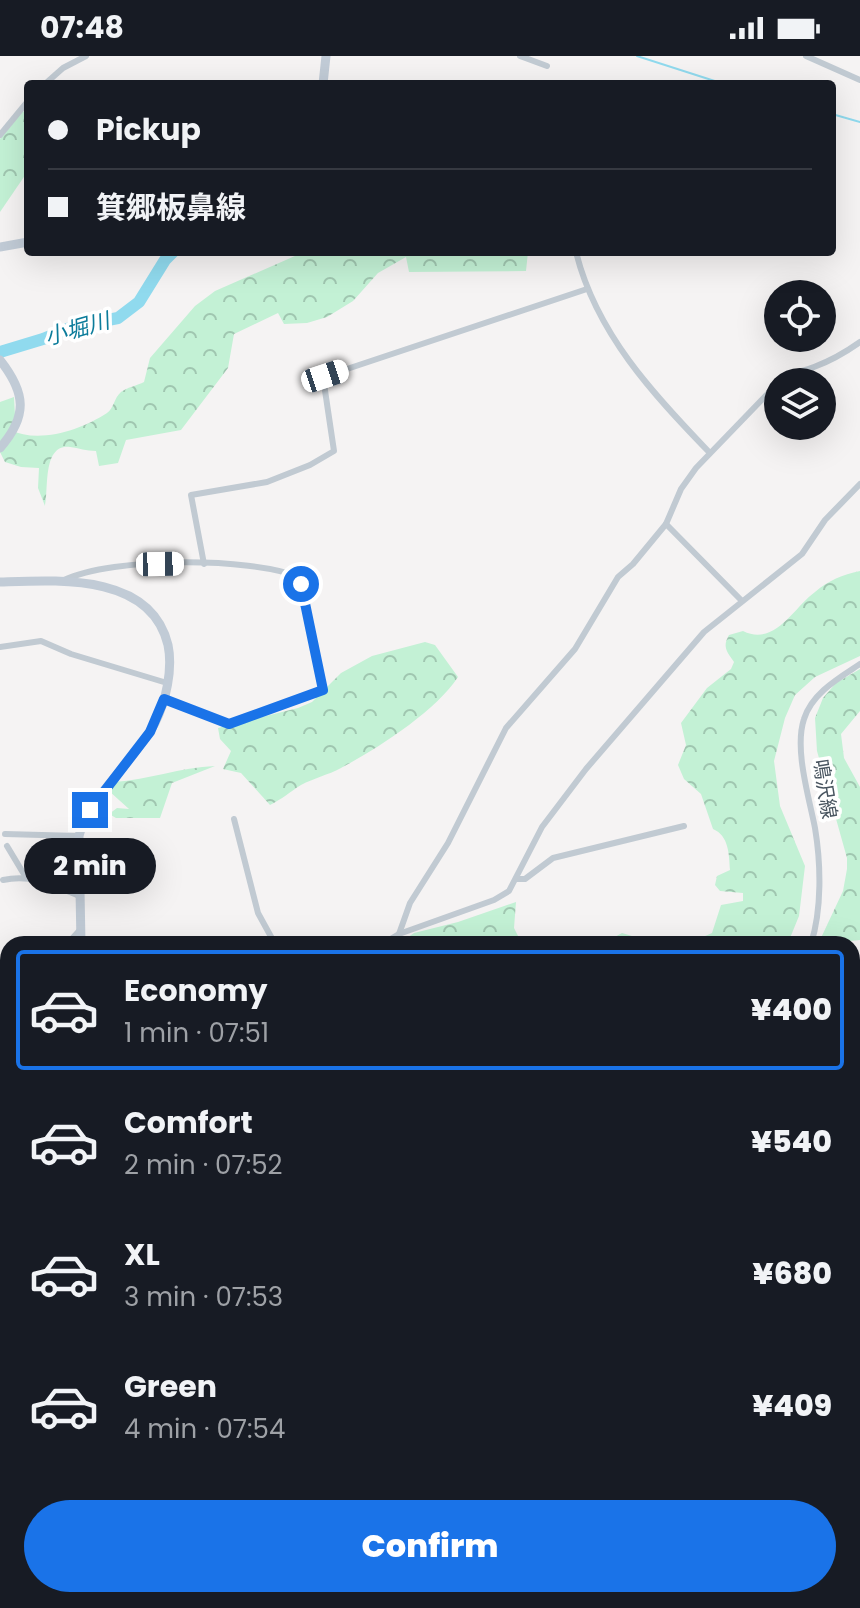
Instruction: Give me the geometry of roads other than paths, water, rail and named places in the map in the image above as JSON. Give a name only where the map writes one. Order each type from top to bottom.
[{"type":"main road","points":[[323,80],[326,56]]},
{"type":"main road","points":[[0,247],[24,243]]},
{"type":"main road","points":[[0,360],[15,383],[21,407],[16,428],[0,448]]},
{"type":"main road","points":[[0,582],[62,581],[122,592],[148,608],[162,629],[167,644],[170,664],[164,699],[150,732],[90,810],[79,836],[80,936]]},
{"type":"street","points":[[50,80],[63,68],[86,56]]},
{"type":"street","points":[[520,56],[547,66]]},
{"type":"street","points":[[806,56],[860,80]]},
{"type":"street","points":[[0,135],[24,109]]},
{"type":"street","points":[[577,256],[587,289],[616,342],[637,372],[709,452]]},
{"type":"street","points":[[204,564],[191,495],[267,482],[310,465],[334,451],[323,377],[587,289]]},
{"type":"street","points":[[812,368],[860,342]]},
{"type":"street","points":[[399,934],[410,903],[448,843],[506,728],[575,649],[618,577],[666,524],[681,489],[709,452],[764,396]]},
{"type":"street","points":[[396,936],[502,897],[516,879],[542,827],[586,769],[704,632],[802,554],[825,520],[860,484]]},
{"type":"street","points":[[666,524],[742,601]]},
{"type":"street","points":[[62,581],[133,565],[204,564],[268,570],[299,577],[323,690],[229,724],[164,699]]},
{"type":"street","points":[[0,647],[41,641],[71,654],[167,683]]},
{"type":"street","name":"鳴沢線","points":[[813,936],[817,916],[818,855],[805,781],[804,717],[825,688],[860,664]]},
{"type":"street","points":[[234,819],[258,913],[271,936]]},
{"type":"street","points":[[516,879],[525,879],[553,858],[684,826]]},
{"type":"street","points":[[5,834],[79,836]]},
{"type":"street","points":[[7,846],[25,876]]},
{"type":"street","points":[[3,880],[25,876],[79,896]]},
{"type":"street","points":[[74,936],[79,931]]},
{"type":"waterway","points":[[637,56],[712,80]]},
{"type":"waterway","points":[[836,115],[860,122]]},
{"type":"waterway","name":"小堀川","points":[[0,352],[72,327],[118,318],[139,302],[169,256]]}]
